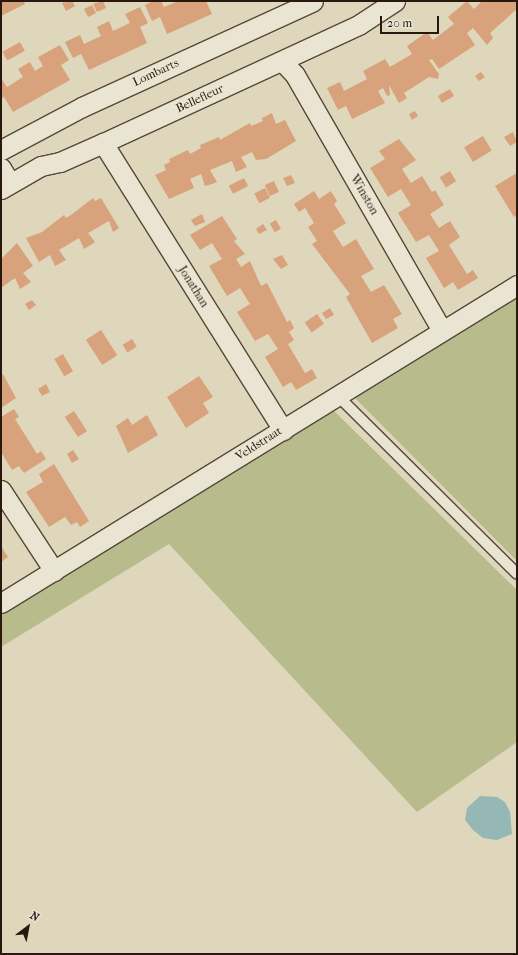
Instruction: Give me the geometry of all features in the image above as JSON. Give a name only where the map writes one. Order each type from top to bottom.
[{"type":"street","name":"Lombarts","points":[[1,150],[82,107],[313,1]]},
{"type":"street","name":"Bellefleur","points":[[4,180],[42,166],[60,162],[103,143],[360,24],[395,1]]},
{"type":"street","name":"Winston","points":[[282,60],[294,75],[442,331]]},
{"type":"street","name":"Jonathan","points":[[103,143],[283,430]]},
{"type":"street","name":"Veldstraat","points":[[1,603],[517,285]]},
{"type":"street","points":[[1,490],[54,571]]},
{"type":"lane","points":[[338,396],[517,574]]},
{"type":"green space","points":[[517,294],[517,561],[354,397]]},
{"type":"green space","points":[[333,410],[517,590],[517,742],[417,812],[169,544],[1,647],[1,614]]},
{"type":"water","points":[[480,796],[497,797],[505,802],[510,812],[512,834],[497,840],[483,838],[473,830],[465,820],[467,808]]},
{"type":"building","points":[[1,1],[24,1],[25,4],[1,16]]},
{"type":"building","points":[[72,1],[75,6],[66,11],[62,3]]},
{"type":"building","points":[[103,1],[106,8],[97,12],[93,4]]},
{"type":"building","points":[[153,1],[161,1],[164,7],[178,1],[206,1],[212,14],[167,34],[160,17],[152,21],[145,5]]},
{"type":"building","points":[[467,1],[474,9],[482,1],[517,1],[517,9],[490,33],[493,38],[487,45],[473,28],[467,33],[475,45],[439,69],[432,59],[429,60],[439,74],[438,79],[429,77],[404,93],[407,98],[399,103],[389,85],[390,95],[387,96],[383,88],[378,91],[385,103],[352,119],[346,106],[338,110],[327,88],[340,82],[344,91],[367,79],[363,71],[385,59],[390,67],[412,54],[407,46],[427,32],[433,40],[454,24],[448,17]]},
{"type":"building","points":[[92,5],[96,13],[88,17],[84,9]]},
{"type":"building","points":[[140,7],[148,23],[140,27],[147,43],[89,70],[81,54],[73,58],[65,42],[80,35],[84,44],[101,36],[97,27],[109,21],[113,31],[130,23],[125,14]]},
{"type":"building","points":[[20,42],[25,51],[7,60],[3,52]]},
{"type":"building","points":[[60,45],[69,60],[61,65],[70,80],[13,112],[4,97],[1,99],[1,78],[7,87],[23,77],[18,69],[30,62],[35,71],[43,66],[38,57]]},
{"type":"building","points":[[481,72],[485,77],[479,81],[475,76]]},
{"type":"building","points":[[450,89],[454,96],[442,103],[438,96]]},
{"type":"building","points":[[415,111],[418,116],[412,120],[409,114]]},
{"type":"building","points":[[272,113],[276,124],[285,120],[296,141],[266,159],[256,160],[252,152],[241,157],[247,167],[236,172],[232,161],[210,170],[217,182],[212,184],[205,186],[201,174],[190,179],[194,188],[169,199],[155,175],[166,170],[164,165],[170,162],[169,159],[188,150],[190,154],[201,148],[200,145],[219,137],[220,140],[250,123],[251,126],[263,121],[262,118]]},
{"type":"building","points":[[513,132],[517,142],[510,146],[504,137]]},
{"type":"building","points":[[483,136],[492,151],[473,162],[464,147]]},
{"type":"building","points":[[399,139],[416,160],[402,169],[411,183],[422,176],[432,192],[435,190],[444,205],[430,214],[439,228],[450,221],[460,237],[449,245],[467,274],[473,270],[478,278],[458,290],[453,282],[444,288],[426,258],[439,251],[429,235],[416,242],[398,213],[411,205],[401,189],[388,197],[370,168],[385,159],[379,151]]},
{"type":"building","points":[[450,171],[456,181],[446,187],[440,177]]},
{"type":"building","points":[[517,173],[517,215],[514,217],[495,186]]},
{"type":"building","points":[[291,175],[295,183],[287,186],[283,178]]},
{"type":"building","points":[[244,178],[248,186],[233,194],[229,186]]},
{"type":"building","points":[[274,181],[279,192],[270,196],[265,185]]},
{"type":"building","points":[[265,188],[270,198],[259,203],[254,193]]},
{"type":"building","points":[[314,191],[319,199],[331,191],[337,201],[334,204],[346,223],[333,231],[343,247],[356,239],[374,269],[361,276],[371,292],[384,285],[402,314],[393,319],[398,328],[372,343],[346,297],[350,294],[312,244],[317,241],[308,227],[314,223],[305,208],[299,212],[294,204]]},
{"type":"building","points":[[93,198],[95,201],[101,198],[119,228],[113,232],[109,221],[88,233],[95,242],[84,249],[79,238],[59,250],[66,260],[55,266],[50,255],[39,262],[26,238],[42,232],[64,215],[66,218]]},
{"type":"building","points":[[202,214],[205,222],[195,226],[191,220]]},
{"type":"building","points":[[222,216],[237,239],[234,241],[245,254],[236,259],[241,267],[250,261],[261,286],[267,283],[287,322],[290,320],[294,328],[289,332],[294,340],[288,344],[305,373],[312,369],[317,378],[296,390],[291,382],[283,387],[265,357],[278,349],[268,334],[255,341],[237,312],[250,304],[240,288],[227,296],[209,266],[222,259],[212,243],[200,250],[190,235]]},
{"type":"building","points":[[276,220],[281,229],[275,232],[270,223]]},
{"type":"building","points":[[263,224],[267,230],[259,234],[256,229]]},
{"type":"building","points":[[17,243],[33,266],[23,273],[31,282],[20,289],[15,278],[1,288],[1,259]]},
{"type":"building","points":[[282,255],[288,265],[281,269],[273,259]]},
{"type":"building","points":[[32,300],[36,305],[29,310],[25,304]]},
{"type":"building","points":[[330,308],[334,315],[326,319],[322,313]]},
{"type":"building","points":[[317,314],[324,324],[312,332],[305,323]]},
{"type":"building","points":[[101,330],[117,355],[102,365],[86,340]]},
{"type":"building","points":[[132,339],[137,347],[127,352],[123,345]]},
{"type":"building","points":[[63,354],[73,371],[64,376],[54,359]]},
{"type":"building","points":[[3,374],[16,398],[1,408],[1,376]]},
{"type":"building","points":[[199,376],[213,397],[203,403],[209,413],[186,428],[167,397]]},
{"type":"building","points":[[46,384],[50,392],[42,396],[38,389]]},
{"type":"building","points":[[14,409],[19,417],[15,419],[37,454],[41,451],[46,459],[24,473],[19,466],[12,470],[1,452],[1,417]]},
{"type":"building","points":[[74,411],[87,431],[78,437],[65,417]]},
{"type":"building","points":[[147,415],[158,435],[128,453],[116,426],[128,418],[132,425]]},
{"type":"building","points":[[73,450],[79,459],[72,463],[67,454]]},
{"type":"building","points":[[54,464],[89,521],[80,527],[77,522],[71,525],[65,517],[49,527],[26,492],[43,482],[39,474]]},
{"type":"building","points":[[1,546],[8,557],[1,562]]}]
